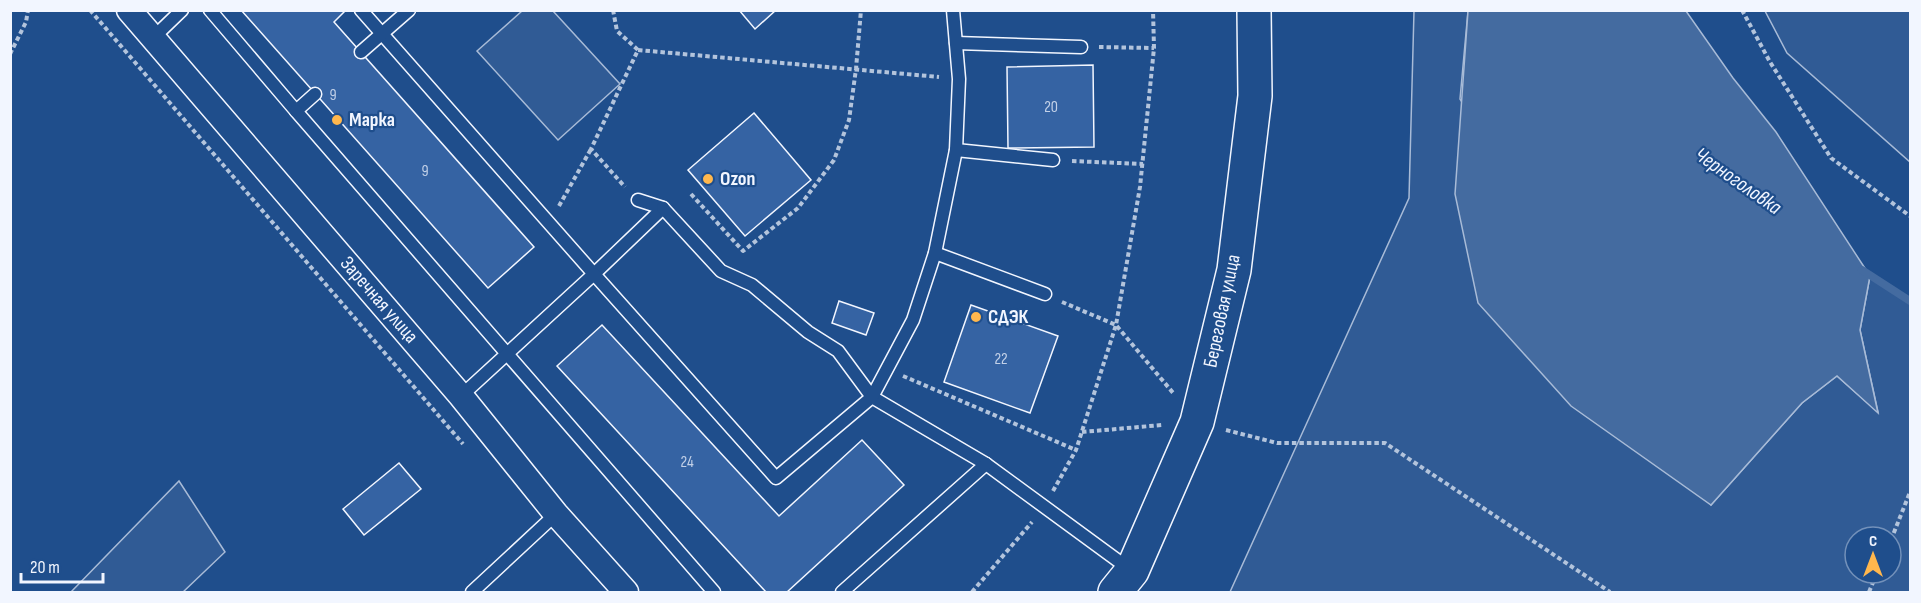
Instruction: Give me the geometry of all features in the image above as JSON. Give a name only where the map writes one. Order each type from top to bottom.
[{"type":"street","name":"Заречная улица","points":[[129,10],[461,396],[556,514],[626,592]]},
{"type":"street","name":"Береговая улица","points":[[1123,582],[1197,422],[1234,270],[1255,96],[1254,10]]},
{"type":"lane","points":[[153,38],[182,10]]},
{"type":"lane","points":[[210,10],[714,592]]},
{"type":"lane","points":[[361,10],[776,478],[872,397],[913,320],[935,253],[956,150],[959,79],[953,10]]},
{"type":"lane","points":[[361,52],[409,10]]},
{"type":"lane","points":[[956,43],[1081,47]]},
{"type":"lane","points":[[296,111],[315,94]]},
{"type":"lane","points":[[956,150],[1053,160]]},
{"type":"lane","points":[[638,200],[663,208],[721,271],[752,285],[808,332],[838,351],[872,397],[986,464],[1045,507],[1123,582]]},
{"type":"lane","points":[[461,396],[663,208]]},
{"type":"lane","points":[[935,253],[1045,294]]},
{"type":"lane","points":[[842,592],[986,464]]},
{"type":"lane","points":[[472,592],[556,514]]},
{"type":"path","points":[[10,54],[26,22],[28,10]]},
{"type":"path","points":[[90,10],[468,450]]},
{"type":"path","points":[[613,10],[617,31],[638,50],[959,79]]},
{"type":"path","points":[[691,194],[743,251],[798,208],[834,160],[849,120],[861,10]]},
{"type":"path","points":[[972,592],[1045,507],[1076,450],[1116,325],[1143,164],[1154,48],[1153,10]]},
{"type":"path","points":[[1742,10],[1770,62],[1831,158],[1911,216]]},
{"type":"path","points":[[1081,47],[1154,48]]},
{"type":"path","points":[[549,223],[591,149],[638,50]]},
{"type":"path","points":[[591,149],[638,200]]},
{"type":"path","points":[[1053,160],[1143,164]]},
{"type":"path","points":[[1045,294],[1116,325],[1197,422]]},
{"type":"path","points":[[886,369],[1076,450]]},
{"type":"path","points":[[1082,432],[1197,422],[1277,443],[1385,443],[1610,592]]},
{"type":"path","points":[[1897,525],[1911,492]]},
{"type":"shaded area","points":[[522,11],[553,11],[620,84],[558,140],[477,51]]},
{"type":"shaded area","points":[[1414,11],[1468,11],[1460,99],[1711,505],[1802,403],[1837,376],[1878,412],[1860,330],[1870,276],[1910,301],[1910,592],[1230,592],[1409,198]]},
{"type":"shaded area","points":[[1765,11],[1910,11],[1910,162],[1787,53]]},
{"type":"shaded area","points":[[179,481],[225,552],[183,592],[71,592]]},
{"type":"water","points":[[1468,11],[1686,11],[1733,78],[1776,132],[1870,276],[1860,330],[1878,413],[1837,376],[1802,403],[1711,505],[1571,406],[1478,303],[1455,194]]},
{"type":"building","points":[[241,10],[346,10],[334,22],[534,247],[488,288]]},
{"type":"building","points":[[739,10],[776,10],[755,29]]},
{"type":"building","points":[[1093,65],[1094,147],[1008,148],[1007,67]]},
{"type":"building","points":[[754,113],[811,180],[745,236],[688,170]]},
{"type":"building","points":[[839,301],[874,313],[866,335],[832,323]]},
{"type":"building","points":[[971,305],[1058,336],[1030,413],[944,382]]},
{"type":"building","points":[[602,325],[779,516],[862,440],[904,485],[787,592],[766,592],[557,366]]},
{"type":"building","points":[[399,463],[421,489],[364,535],[343,509]]},
{"type":"waterway","name":"Черноголовка","points":[[1862,270],[1910,301]]},
{"type":"place","name":"Марка","points":[[337,120]]},
{"type":"place","name":"Ozon","points":[[708,179]]},
{"type":"place","name":"СДЭК","points":[[976,317]]}]
